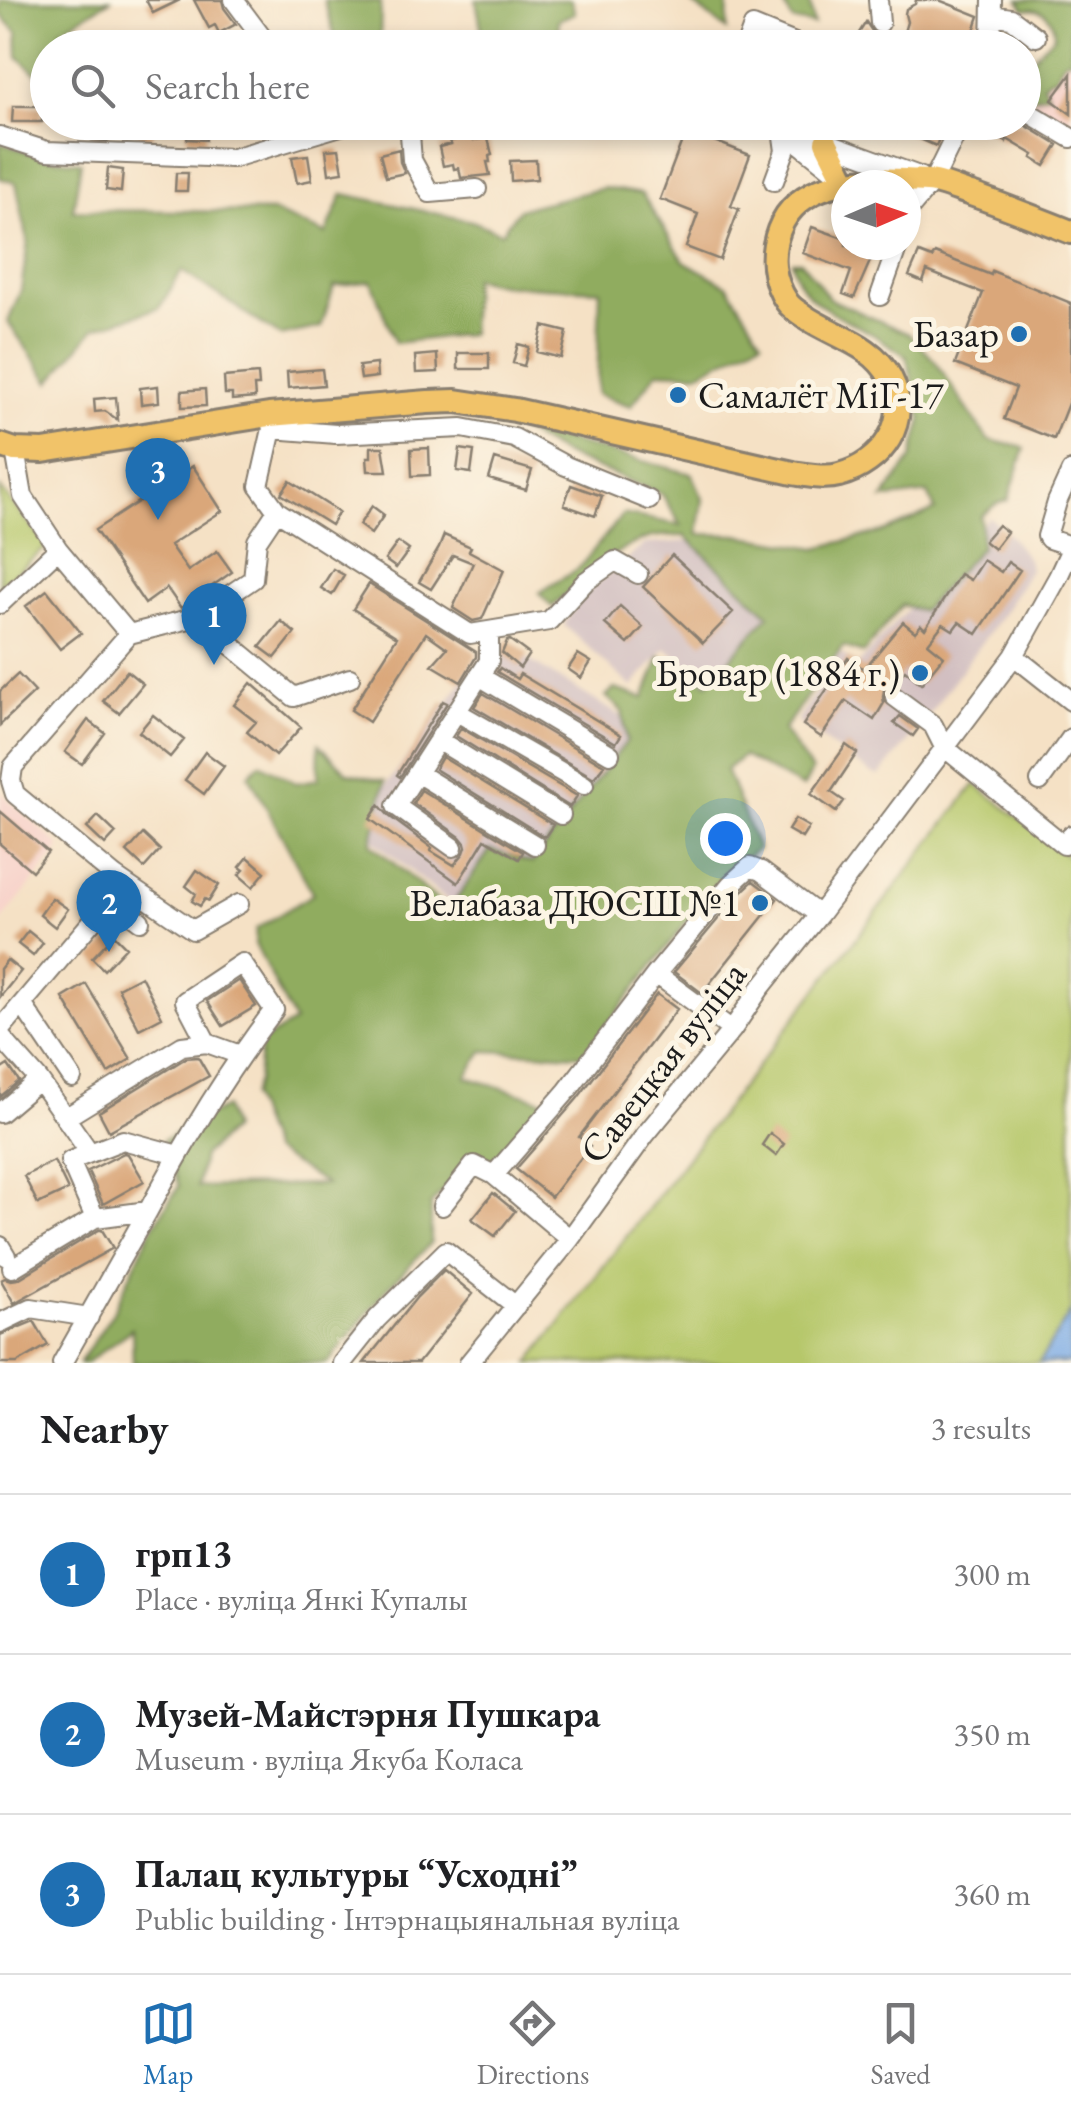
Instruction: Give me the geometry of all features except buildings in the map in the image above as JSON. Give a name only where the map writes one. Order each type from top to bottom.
[{"type":"main road","points":[[826,142],[841,170]]},
{"type":"main road","points":[[921,181],[933,181],[1071,232]]},
{"type":"main road","points":[[8,447],[43,452],[428,402],[486,404],[793,474],[834,477],[878,456],[889,441],[898,402],[889,375],[876,358],[788,305],[774,273],[776,240],[784,218],[821,188],[831,186]]},
{"type":"street","points":[[234,0],[256,30]]},
{"type":"street","points":[[878,0],[880,24]]},
{"type":"street","points":[[992,7],[1027,30]]},
{"type":"street","points":[[1041,120],[1071,138]]},
{"type":"street","points":[[0,136],[47,151],[234,158],[294,140]]},
{"type":"street","points":[[411,140],[412,160],[430,193],[477,189]]},
{"type":"street","points":[[774,181],[785,151],[784,140]]},
{"type":"street","points":[[795,140],[832,170]]},
{"type":"street","points":[[819,140],[933,181]]},
{"type":"street","points":[[921,196],[953,140]]},
{"type":"street","points":[[880,296],[893,260]]},
{"type":"street","points":[[638,574],[615,561],[586,581],[549,621],[470,634],[277,510],[259,486],[271,422],[336,434],[462,428],[514,438],[566,466],[649,500]]},
{"type":"street","points":[[8,447],[22,496],[58,549],[129,634]]},
{"type":"street","points":[[1071,471],[1047,536],[1071,548]]},
{"type":"street","points":[[240,904],[193,930],[114,876],[15,794],[12,767],[129,634],[197,617],[253,580],[257,541],[277,510]]},
{"type":"street","name":"Савецкая вуліца","points":[[469,1363],[732,1030],[1014,656],[1071,548]]},
{"type":"street","points":[[0,604],[58,549]]},
{"type":"street","points":[[197,617],[294,697],[350,678]]},
{"type":"street","points":[[453,847],[396,806],[489,662],[488,631]]},
{"type":"street","points":[[1014,656],[1071,701]]},
{"type":"street","points":[[480,676],[610,754]]},
{"type":"street","points":[[895,697],[933,724],[944,747],[1064,845],[1071,836]]},
{"type":"street","points":[[457,712],[584,785]]},
{"type":"street","points":[[1040,780],[1071,738]]},
{"type":"street","points":[[438,740],[561,815]]},
{"type":"street","points":[[418,773],[535,845]]},
{"type":"street","points":[[494,1175],[567,1091],[656,974],[730,885],[750,867],[819,914]]},
{"type":"street","points":[[90,1154],[39,1080],[0,1033],[111,899],[114,876]]},
{"type":"street","points":[[111,899],[140,921]]},
{"type":"street","points":[[62,1363],[178,1155],[240,1055],[274,1010],[242,963],[185,1001],[207,1042]]},
{"type":"street","points":[[656,974],[732,1030]]},
{"type":"street","points":[[22,1004],[72,1078]]},
{"type":"street","points":[[65,1118],[182,1046],[207,1042],[240,1055]]},
{"type":"street","points":[[0,1112],[39,1080]]},
{"type":"street","points":[[95,1218],[70,1161],[123,1140],[178,1155]]},
{"type":"street","points":[[442,1206],[474,1166],[494,1175],[570,1239]]},
{"type":"street","points":[[6,1257],[95,1218],[148,1211]]},
{"type":"street","points":[[342,1363],[377,1319],[446,1251],[516,1306]]},
{"type":"street","points":[[0,1324],[31,1308],[89,1317]]},
{"type":"shaded area","points":[[1065,54],[1071,58],[1071,129],[1041,108],[1041,79]]},
{"type":"shaded area","points":[[989,517],[1028,559],[1030,570],[913,736],[879,776],[872,774],[797,722],[840,653],[858,664]]},
{"type":"shaded area","points":[[690,541],[769,614],[708,683],[666,648],[632,687],[564,625],[580,598],[645,544]]},
{"type":"shaded area","points":[[494,639],[644,730],[530,883],[456,908],[356,826]]},
{"type":"shaded area","points":[[0,792],[61,847],[0,923]]},
{"type":"green space","points":[[0,0],[110,0],[61,30],[30,30],[30,68],[18,57],[17,32],[0,14]]},
{"type":"green space","points":[[324,0],[381,2],[380,30],[333,30]]},
{"type":"green space","points":[[476,0],[571,0],[575,13],[558,20],[559,30],[482,30]]},
{"type":"green space","points":[[690,0],[728,0],[727,30],[693,4]]},
{"type":"green space","points":[[781,0],[809,0],[814,25],[793,21]]},
{"type":"green space","points":[[1019,0],[1071,0],[1071,59],[1065,60],[1055,77],[1043,85],[1048,94],[1041,96],[1041,49],[1054,35],[1052,22],[1046,14],[1024,9]]},
{"type":"green space","points":[[0,143],[43,157],[81,162],[73,210],[273,212],[326,234],[343,194],[472,221],[501,233],[519,209],[604,188],[642,194],[684,261],[728,286],[762,340],[698,373],[658,371],[631,406],[597,394],[600,290],[505,285],[473,278],[470,334],[395,343],[371,281],[334,286],[321,327],[280,336],[182,271],[159,308],[95,328],[50,382],[8,322],[21,290],[28,242],[16,183],[0,178]]},
{"type":"green space","points":[[792,261],[801,261],[830,299],[909,334],[935,361],[988,440],[1025,448],[1008,500],[981,516],[981,547],[922,611],[902,605],[863,653],[843,646],[783,730],[812,771],[803,788],[743,756],[726,770],[758,849],[725,872],[584,1055],[483,1051],[466,1077],[545,1101],[498,1160],[471,1159],[431,1204],[431,1243],[385,1291],[328,1363],[133,1363],[132,1329],[86,1363],[79,1363],[112,1314],[151,1230],[179,1186],[163,1140],[225,1107],[232,1129],[203,1156],[197,1187],[326,1184],[272,1151],[251,1096],[257,1081],[261,1042],[294,1022],[255,944],[256,929],[313,894],[249,775],[260,763],[296,783],[318,779],[319,744],[348,773],[385,781],[371,844],[449,910],[490,850],[532,863],[627,741],[622,711],[606,696],[614,689],[644,698],[660,657],[708,683],[769,615],[685,536],[652,537],[625,548],[585,576],[552,607],[539,593],[579,568],[623,514],[681,525],[662,494],[562,454],[513,426],[692,474],[703,499],[698,534],[737,535],[817,548],[886,531],[935,510],[928,493],[883,499],[912,458],[922,419],[906,356],[812,298],[796,275]]},
{"type":"green space","points":[[0,488],[48,546],[0,586]]},
{"type":"green space","points":[[975,784],[1071,858],[1071,1311],[1039,1363],[529,1363]]},
{"type":"water","points":[[1071,1311],[1071,1363],[1039,1363]]},
{"type":"place","name":"Базар","points":[[1019,334]]},
{"type":"place","name":"Самалёт МіГ-17","points":[[678,395]]},
{"type":"place","name":"Палац культуры “Усходні”","points":[[158,520]]},
{"type":"place","name":"грп13","points":[[214,665]]},
{"type":"place","name":"Бровар (1884 г.)","points":[[920,673]]},
{"type":"place","name":"Велабаза ДЮСШ №1","points":[[760,903]]},
{"type":"place","name":"Музей-Майстэрня Пушкара","points":[[109,952]]}]
